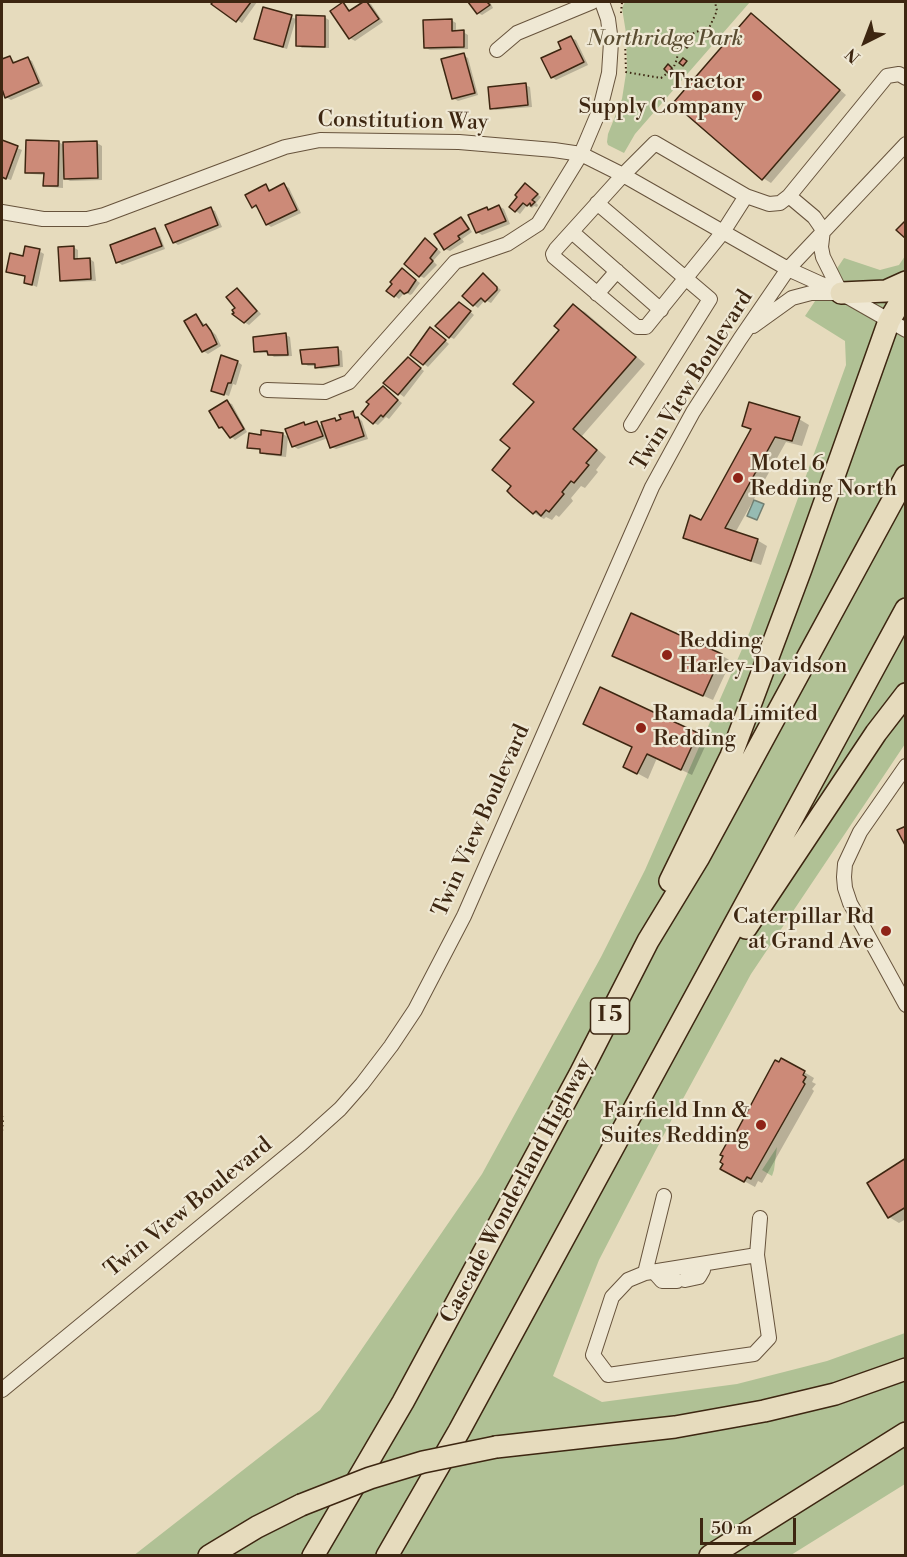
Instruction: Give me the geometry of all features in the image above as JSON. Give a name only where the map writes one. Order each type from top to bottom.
[{"type":"highway","points":[[841,294],[886,291],[906,282]]},
{"type":"highway","points":[[648,941],[667,887],[730,756],[897,325],[906,292]]},
{"type":"highway","name":"Cascade Wonderland Highway","points":[[313,1556],[403,1402],[580,1074],[648,941],[699,857],[906,476]]},
{"type":"highway","points":[[387,1556],[459,1431],[906,609]]},
{"type":"highway","points":[[698,990],[727,957],[855,765],[906,694]]},
{"type":"highway","points":[[209,1556],[301,1505],[370,1478],[423,1462],[496,1447],[675,1426],[764,1411],[835,1394],[906,1369]]},
{"type":"highway","points":[[710,1556],[906,1433]]},
{"type":"street","points":[[497,50],[517,33],[592,2]]},
{"type":"street","points":[[267,390],[325,392],[349,382],[455,262],[507,244],[538,224],[581,154],[600,109],[609,73],[611,42],[608,19],[602,2]]},
{"type":"street","points":[[746,196],[723,232],[646,327],[637,327],[553,254],[597,203],[655,143],[746,196],[769,204],[780,203],[789,196],[887,76],[899,74],[906,78]]},
{"type":"street","name":"Constitution Way","points":[[2,212],[43,219],[87,219],[104,215],[285,147],[320,140],[459,142],[529,147],[581,154],[623,175],[788,269]]},
{"type":"street","name":"Twin View Boulevard","points":[[2,1390],[301,1144],[340,1109],[391,1046],[430,984],[464,916],[652,487],[693,412],[788,269],[906,144]]},
{"type":"street","points":[[789,196],[814,217],[823,230],[821,247],[823,257],[841,294]]},
{"type":"street","points":[[597,203],[710,299],[631,424]]},
{"type":"street","points":[[572,231],[661,310]]},
{"type":"street","points":[[788,269],[841,294],[897,325]]},
{"type":"street","points":[[597,294],[617,271]]},
{"type":"street","points":[[744,332],[792,298],[811,293],[841,294]]},
{"type":"street","points":[[906,766],[856,839],[845,864],[844,877],[850,903],[901,985],[906,1005]]},
{"type":"street","points":[[649,1273],[664,1196]]},
{"type":"street","points":[[757,1255],[649,1273],[628,1280],[612,1297],[593,1355],[608,1374],[754,1354],[769,1338],[757,1255],[760,1218]]},
{"type":"street","points":[[649,1273],[662,1281],[681,1280],[699,1277],[703,1264]]},
{"type":"path","points":[[626,72],[661,78],[666,76],[675,65],[678,48],[685,37],[710,26],[717,11],[715,2]]},
{"type":"path","points":[[2,1116],[2,1132]]},
{"type":"green space","name":"Northridge Park","points":[[625,2],[750,2],[635,134],[624,153],[608,145],[607,142],[622,99],[627,67],[626,33],[622,8]]},
{"type":"green space","points":[[905,256],[905,744],[751,974],[599,1260],[553,1376],[602,1402],[737,1384],[827,1361],[905,1333],[905,1484],[791,1555],[133,1556],[320,1410],[482,1174],[601,957],[645,870],[750,631],[846,365],[845,341],[805,316],[844,258],[880,270],[899,265]]},
{"type":"green space","points":[[777,1147],[774,1170],[772,1176],[762,1170]]},
{"type":"water","points":[[754,500],[764,504],[757,520],[747,516]]},
{"type":"building","points":[[213,2],[251,2],[236,22],[211,4]]},
{"type":"building","points":[[343,2],[349,11],[367,2],[379,19],[349,39],[330,11]]},
{"type":"building","points":[[468,2],[487,2],[490,5],[477,14]]},
{"type":"building","points":[[263,7],[292,15],[283,47],[254,39]]},
{"type":"building","name":"Tractor Supply Company","points":[[751,13],[840,90],[762,180],[673,103]]},
{"type":"building","points":[[296,15],[325,16],[325,47],[296,46]]},
{"type":"building","points":[[452,19],[452,31],[464,30],[464,47],[424,48],[423,20]]},
{"type":"building","points":[[571,36],[584,62],[551,78],[541,58],[561,49],[558,42]]},
{"type":"building","points":[[688,39],[692,43],[687,48],[683,44]]},
{"type":"building","points":[[464,53],[475,93],[452,99],[441,59]]},
{"type":"building","points":[[10,56],[13,63],[28,57],[39,83],[5,98],[2,89],[2,59]]},
{"type":"building","points":[[683,58],[687,61],[683,66],[679,63]]},
{"type":"building","points":[[668,64],[672,68],[668,73],[664,69]]},
{"type":"building","points":[[526,83],[528,105],[490,109],[488,87]]},
{"type":"building","points":[[2,140],[18,146],[6,179],[2,177]]},
{"type":"building","points":[[26,140],[59,141],[58,186],[43,186],[44,173],[25,173]]},
{"type":"building","points":[[97,141],[98,178],[64,179],[63,142]]},
{"type":"building","points":[[284,183],[297,210],[266,225],[256,205],[252,208],[245,195],[266,184],[269,191]]},
{"type":"building","points":[[525,183],[538,194],[532,200],[535,202],[531,206],[530,203],[527,206],[523,203],[515,212],[509,207]]},
{"type":"building","points":[[499,205],[506,221],[476,233],[468,215]]},
{"type":"building","points":[[211,207],[218,225],[173,243],[165,225]]},
{"type":"building","points":[[461,217],[469,229],[458,236],[460,239],[444,250],[434,234]]},
{"type":"building","points":[[906,220],[906,239],[896,230]]},
{"type":"building","points":[[155,228],[162,246],[116,263],[110,245]]},
{"type":"building","points":[[425,238],[437,249],[430,258],[433,261],[419,277],[404,264]]},
{"type":"building","points":[[25,246],[40,249],[32,285],[24,283],[25,276],[6,272],[10,253],[23,256]]},
{"type":"building","points":[[74,246],[74,259],[90,258],[91,279],[60,281],[58,247]]},
{"type":"building","points":[[402,268],[416,280],[408,292],[404,294],[400,290],[394,297],[386,291],[392,284],[390,282]]},
{"type":"building","points":[[483,273],[497,287],[497,290],[485,302],[481,298],[473,306],[462,296]]},
{"type":"building","points":[[237,288],[257,311],[244,323],[232,314],[235,308],[226,297]]},
{"type":"building","points":[[459,302],[471,311],[449,338],[435,326]]},
{"type":"building","points":[[573,304],[636,357],[573,429],[597,450],[586,463],[589,465],[574,483],[571,481],[562,492],[564,494],[549,512],[546,510],[541,516],[536,511],[533,514],[513,497],[507,491],[511,486],[492,470],[510,448],[500,440],[534,402],[513,384],[559,330],[554,326]]},
{"type":"building","points":[[196,314],[203,326],[206,324],[211,331],[217,344],[202,352],[184,321]]},
{"type":"building","points":[[430,327],[446,340],[423,365],[410,355]]},
{"type":"building","points":[[286,333],[288,355],[268,355],[267,351],[254,352],[253,337]]},
{"type":"building","points":[[338,347],[339,365],[315,368],[315,364],[302,364],[300,350]]},
{"type":"building","points":[[221,355],[238,361],[231,383],[228,383],[224,395],[211,391]]},
{"type":"building","points":[[408,357],[421,368],[398,395],[383,383]]},
{"type":"building","points":[[383,386],[398,400],[383,417],[381,415],[373,424],[361,414],[369,404],[366,402]]},
{"type":"building","points":[[227,400],[244,429],[230,438],[222,427],[219,428],[209,411]]},
{"type":"building","name":"Motel 6 Redding North","points":[[749,402],[800,417],[792,441],[775,437],[725,528],[758,539],[751,561],[683,538],[690,515],[701,520],[751,429],[742,426]]},
{"type":"building","points":[[353,411],[355,418],[358,417],[364,436],[330,448],[321,422],[335,418],[336,421],[341,419],[339,415]]},
{"type":"building","points":[[317,421],[323,436],[292,447],[285,429],[304,422],[305,425]]},
{"type":"building","points":[[261,430],[283,433],[281,455],[260,453],[260,449],[247,448],[249,433],[261,435]]},
{"type":"building","name":"Redding Harley-Davidson","points":[[631,613],[722,654],[703,696],[612,656]]},
{"type":"building","name":"Ramada Limited Redding","points":[[600,687],[698,733],[681,770],[647,754],[637,774],[623,767],[632,747],[583,724]]},
{"type":"building","points":[[906,826],[906,847],[897,830]]},
{"type":"building","name":"Fairfield Inn & Suites Redding","points":[[781,1058],[805,1071],[803,1075],[806,1077],[803,1082],[805,1084],[751,1179],[747,1177],[744,1182],[720,1169],[723,1156],[720,1155],[729,1139],[732,1140],[775,1060],[779,1062]]},
{"type":"building","points":[[906,1158],[906,1207],[888,1218],[867,1183]]},
{"type":"place","name":"Tractor Supply Company","points":[[757,96]]},
{"type":"place","name":"Motel 6 Redding North","points":[[738,478]]},
{"type":"place","name":"Redding Harley-Davidson","points":[[667,655]]},
{"type":"place","name":"Ramada Limited Redding","points":[[641,728]]},
{"type":"place","name":"Caterpillar Rd at Grand Ave","points":[[886,931]]},
{"type":"place","name":"Fairfield Inn & Suites Redding","points":[[761,1125]]}]
